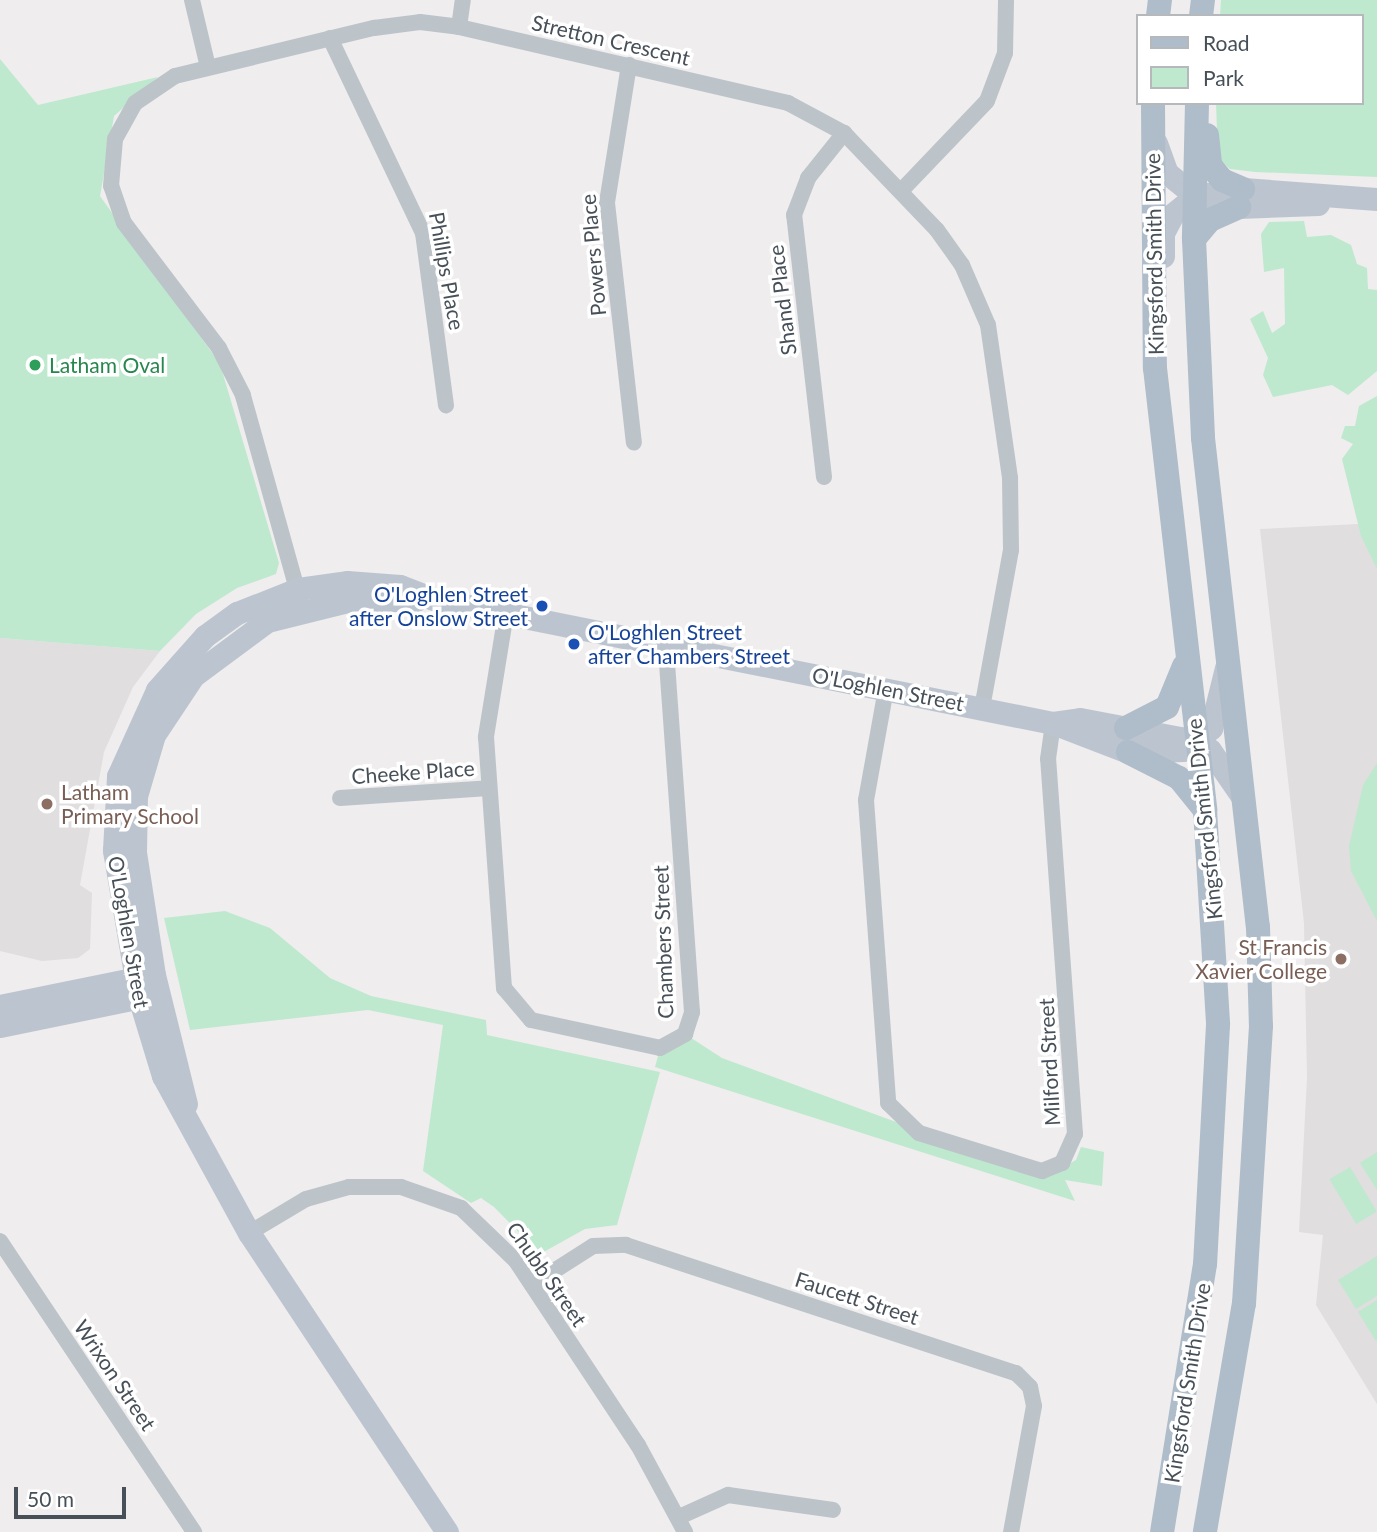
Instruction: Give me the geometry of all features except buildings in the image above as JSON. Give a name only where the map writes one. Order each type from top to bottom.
[{"type":"main road","name":"Kingsford Smith Drive","points":[[1153,105],[1153,296],[1161,445],[1205,810],[1218,1025],[1209,1231],[1162,1532]]},
{"type":"main road","name":"Kingsford Smith Drive","points":[[1197,105],[1194,239],[1203,438],[1245,801],[1261,1026],[1252,1235],[1205,1532]]},
{"type":"main road","points":[[1194,239],[1210,220],[1241,198],[1210,165],[1203,105]]},
{"type":"main road","points":[[1186,659],[1167,708],[1127,740],[1179,778],[1205,810]]},
{"type":"street","points":[[192,0],[208,67]]},
{"type":"street","points":[[459,27],[463,0]]},
{"type":"street","points":[[901,191],[987,101],[1005,53],[1006,0]]},
{"type":"street","name":"Stretton Crescent","points":[[300,598],[232,371],[124,223],[111,186],[115,139],[135,103],[175,76],[330,38],[420,22],[459,27],[788,103],[844,133],[901,191],[962,265],[988,325],[996,367],[1013,522],[982,708]]},
{"type":"street","name":"Phillips Place","points":[[330,38],[423,233],[446,405]]},
{"type":"street","name":"Powers Place","points":[[629,65],[607,203],[634,442]]},
{"type":"street","points":[[1152,129],[1167,173],[1195,197]]},
{"type":"street","name":"Shand Place","points":[[824,477],[794,215],[808,178],[844,133]]},
{"type":"street","points":[[1153,296],[1163,266],[1163,233],[1173,214],[1195,197],[1377,199]]},
{"type":"street","name":"O'Loghlen Street","points":[[447,1532],[249,1233],[187,1111],[146,986],[134,824],[154,735],[174,699],[218,652],[300,598],[434,598],[1053,723],[1127,740],[1157,755],[1196,743]]},
{"type":"street","name":"Chambers Street","points":[[506,613],[487,713],[489,788],[502,977],[514,1007],[542,1023],[650,1047],[678,1041],[692,1012],[667,645]]},
{"type":"street","points":[[1228,660],[1212,728],[1196,743],[1224,764],[1245,801]]},
{"type":"street","name":"Milford Street","points":[[886,689],[866,800],[888,1103],[919,1133],[1042,1171],[1062,1163],[1075,1134],[1048,759],[1053,723]]},
{"type":"street","name":"Cheeke Place","points":[[340,798],[489,788]]},
{"type":"street","points":[[0,1006],[146,986]]},
{"type":"street","points":[[0,1026],[146,986]]},
{"type":"street","name":"Chubb Street","points":[[249,1233],[328,1191],[401,1187],[441,1198],[487,1227],[532,1285],[682,1525]]},
{"type":"street","name":"Wrixon Street","points":[[0,1241],[194,1532]]},
{"type":"street","name":"Faucett Street","points":[[532,1285],[582,1251],[615,1243],[1016,1373],[1030,1387],[1034,1406],[1011,1532]]},
{"type":"street","points":[[682,1525],[728,1495],[833,1510]]},
{"type":"shaded area","name":"St Francis Xavier College","points":[[1377,523],[1377,1404],[1316,1305],[1323,1235],[1299,1232],[1307,1078],[1304,923],[1260,529]]},
{"type":"shaded area","name":"Latham Primary School","points":[[0,638],[160,651],[133,687],[104,752],[80,885],[92,893],[90,949],[78,958],[42,961],[0,951]]},
{"type":"green space","points":[[1221,0],[1377,0],[1377,177],[1255,172],[1230,169],[1218,158],[1216,105],[1363,105],[1363,14],[1220,14]]},
{"type":"green space","points":[[0,59],[38,105],[158,77],[114,116],[100,196],[220,364],[279,563],[276,574],[237,588],[196,614],[160,651],[0,638]]},
{"type":"green space","points":[[1304,221],[1307,237],[1331,235],[1351,245],[1357,264],[1367,268],[1368,289],[1377,290],[1377,371],[1348,395],[1332,385],[1273,397],[1263,375],[1268,358],[1250,319],[1263,311],[1272,333],[1285,324],[1284,268],[1264,272],[1261,234],[1269,222]]},
{"type":"green space","points":[[1377,396],[1377,569],[1361,536],[1342,459],[1353,444],[1341,438],[1345,426],[1355,426],[1359,406]]},
{"type":"green space","points":[[1377,763],[1377,921],[1351,871],[1349,846],[1363,785]]},
{"type":"green space","points":[[225,911],[270,928],[330,978],[371,996],[486,1020],[487,1035],[660,1072],[617,1225],[585,1229],[540,1254],[494,1207],[481,1198],[471,1203],[423,1171],[443,1025],[368,1010],[190,1030],[164,918]]},
{"type":"green space","points":[[685,1034],[722,1058],[1024,1169],[1057,1171],[1076,1160],[1081,1147],[1104,1152],[1102,1186],[1065,1180],[1075,1201],[655,1067],[658,1056],[650,1047]]},
{"type":"green space","points":[[1377,1152],[1377,1190],[1360,1163]]},
{"type":"green space","points":[[1350,1167],[1377,1212],[1356,1224],[1329,1179]]},
{"type":"green space","points":[[1377,1256],[1377,1296],[1356,1309],[1338,1280]]},
{"type":"green space","points":[[1377,1300],[1377,1340],[1376,1341],[1358,1312]]},
{"type":"place","name":"Latham Oval","points":[[35,365]]},
{"type":"place","name":"O'Loghlen Street after Onslow Street","points":[[542,606]]},
{"type":"place","name":"O'Loghlen Street after Chambers Street","points":[[574,644]]},
{"type":"place","name":"Latham Primary School","points":[[47,804]]},
{"type":"place","name":"St Francis Xavier College","points":[[1341,959]]}]
